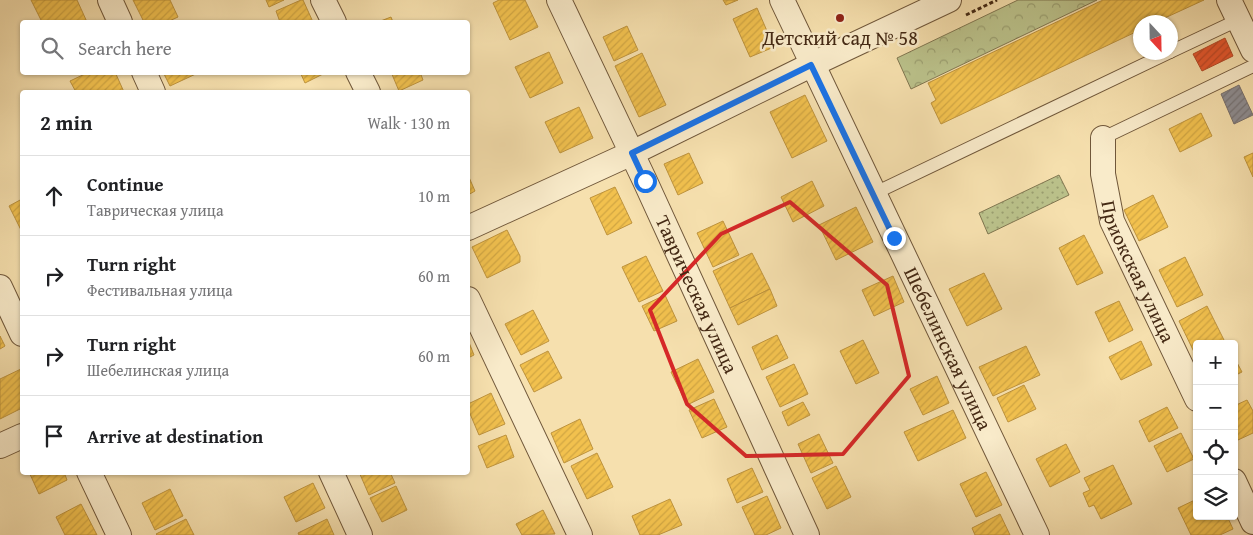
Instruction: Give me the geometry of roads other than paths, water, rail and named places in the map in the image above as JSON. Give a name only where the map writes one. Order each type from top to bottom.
[{"type":"street","points":[[110,0],[119,20]]},
{"type":"street","points":[[323,0],[333,20]]},
{"type":"street","name":"Таврическая улица","points":[[559,0],[632,153],[808,535]]},
{"type":"street","name":"Шебелинская улица","points":[[782,0],[811,65],[1037,535]]},
{"type":"street","points":[[470,227],[632,153],[949,0]]},
{"type":"street","points":[[1234,10],[1253,50]]},
{"type":"street","points":[[145,75],[152,90]]},
{"type":"street","points":[[360,75],[367,90]]},
{"type":"street","name":"Приокская улица","points":[[1104,138],[1103,174],[1112,221],[1193,391]]},
{"type":"street","points":[[0,287],[20,330]]},
{"type":"street","points":[[470,303],[580,535]]},
{"type":"street","points":[[0,446],[20,437]]},
{"type":"street","points":[[90,475],[119,535]]},
{"type":"street","points":[[332,475],[360,535]]},
{"type":"street","points":[[1238,490],[1253,522]]},
{"type":"lane","points":[[1178,47],[1234,10]]},
{"type":"lane","points":[[873,194],[1153,60]]},
{"type":"lane","points":[[1104,138],[1253,66]]},
{"type":"place","name":"Детский сад № 58","points":[[840,18]]}]
